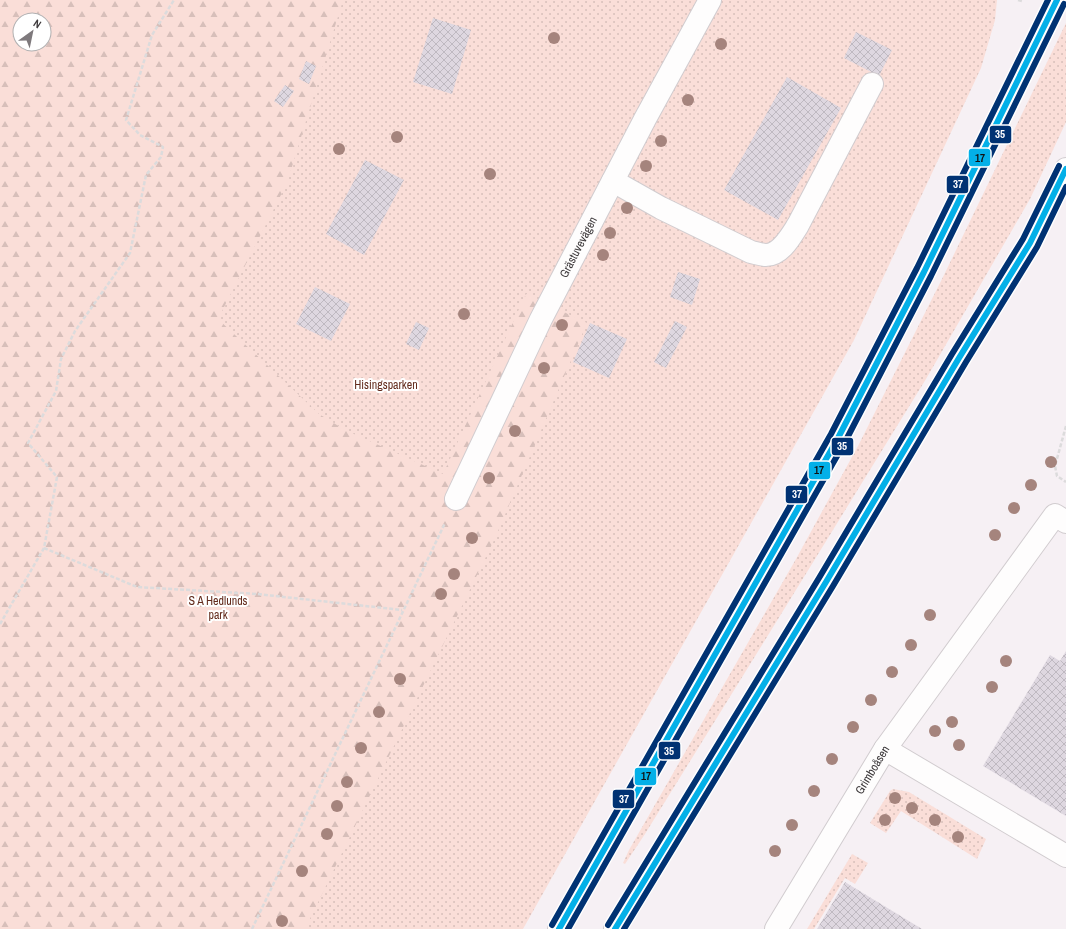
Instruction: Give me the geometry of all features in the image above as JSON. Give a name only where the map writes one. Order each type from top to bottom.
[{"type":"main road","name":"Grästuvevägen","points":[[456,499],[541,319],[645,119],[710,0]]},
{"type":"main road","points":[[559,929],[838,438],[920,278],[1057,0]]},
{"type":"main road","points":[[613,181],[661,208],[751,252],[766,255],[773,254],[784,245],[798,225],[872,84]]},
{"type":"main road","points":[[615,929],[826,582],[959,358],[1030,243],[1066,169]]},
{"type":"main road","points":[[885,749],[1055,515],[1066,522]]},
{"type":"main road","name":"Grimboåsen","points":[[776,929],[885,749],[1066,856]]},
{"type":"path","points":[[0,624],[44,548],[56,477],[28,443],[56,391],[61,359],[75,331],[130,253],[146,175],[161,157],[163,147],[140,135],[126,120],[152,35],[174,0]]},
{"type":"path","points":[[1018,0],[1022,2]]},
{"type":"path","points":[[1066,426],[1055,466],[1057,476],[1066,482]]},
{"type":"path","points":[[252,929],[402,610],[456,499]]},
{"type":"path","points":[[44,548],[137,587],[257,594],[402,610]]},
{"type":"green space","name":"Hisingsparken","points":[[0,0],[997,0],[995,20],[981,68],[854,340],[523,929],[0,929]]},
{"type":"green space","name":"S A Hedlunds park","points":[[0,0],[343,0],[287,183],[218,319],[319,414],[345,430],[443,474],[526,294],[587,323],[495,538],[305,929],[0,929]]},
{"type":"green space","points":[[1066,23],[1066,122],[1030,199],[926,379],[645,834],[625,864],[623,863],[629,850],[796,559],[858,446],[943,277]]},
{"type":"green space","points":[[893,789],[909,792],[986,839],[977,859],[901,811],[886,833],[870,823],[890,791]]},
{"type":"green space","points":[[852,854],[868,863],[855,884],[845,878],[814,929],[807,929]]},
{"type":"building","points":[[433,18],[471,30],[452,94],[413,82]]},
{"type":"building","points":[[856,32],[892,50],[879,76],[844,58]]},
{"type":"building","points":[[306,61],[316,66],[309,84],[299,79]]},
{"type":"building","points":[[787,77],[841,108],[778,220],[724,190]]},
{"type":"building","points":[[285,85],[294,91],[283,107],[274,101]]},
{"type":"building","points":[[365,160],[404,180],[364,255],[326,234]]},
{"type":"building","points":[[678,272],[700,279],[692,305],[670,297]]},
{"type":"building","points":[[315,287],[350,304],[331,341],[296,324]]},
{"type":"building","points":[[675,321],[687,327],[666,368],[654,362]]},
{"type":"building","points":[[416,322],[429,328],[419,350],[406,344]]},
{"type":"building","points":[[590,323],[627,339],[609,378],[573,362]]},
{"type":"building","points":[[1066,651],[1066,816],[983,766],[1050,655],[1060,661]]},
{"type":"building","points":[[845,882],[853,887],[922,929],[817,929]]},
{"type":"transit line","name":"37","points":[[552,925],[831,434],[917,268],[1048,0]]},
{"type":"transit line","name":"17","points":[[559,929],[838,438],[924,272],[1057,0]]},
{"type":"transit line","name":"35","points":[[568,929],[845,442],[931,276],[1064,4]]},
{"type":"transit line","name":"37","points":[[608,925],[819,578],[952,354],[1023,239],[1059,166]]},
{"type":"transit line","name":"17","points":[[615,929],[826,582],[959,358],[1030,243],[1066,169]]},
{"type":"transit line","name":"35","points":[[624,929],[1037,247],[1066,187]]}]
